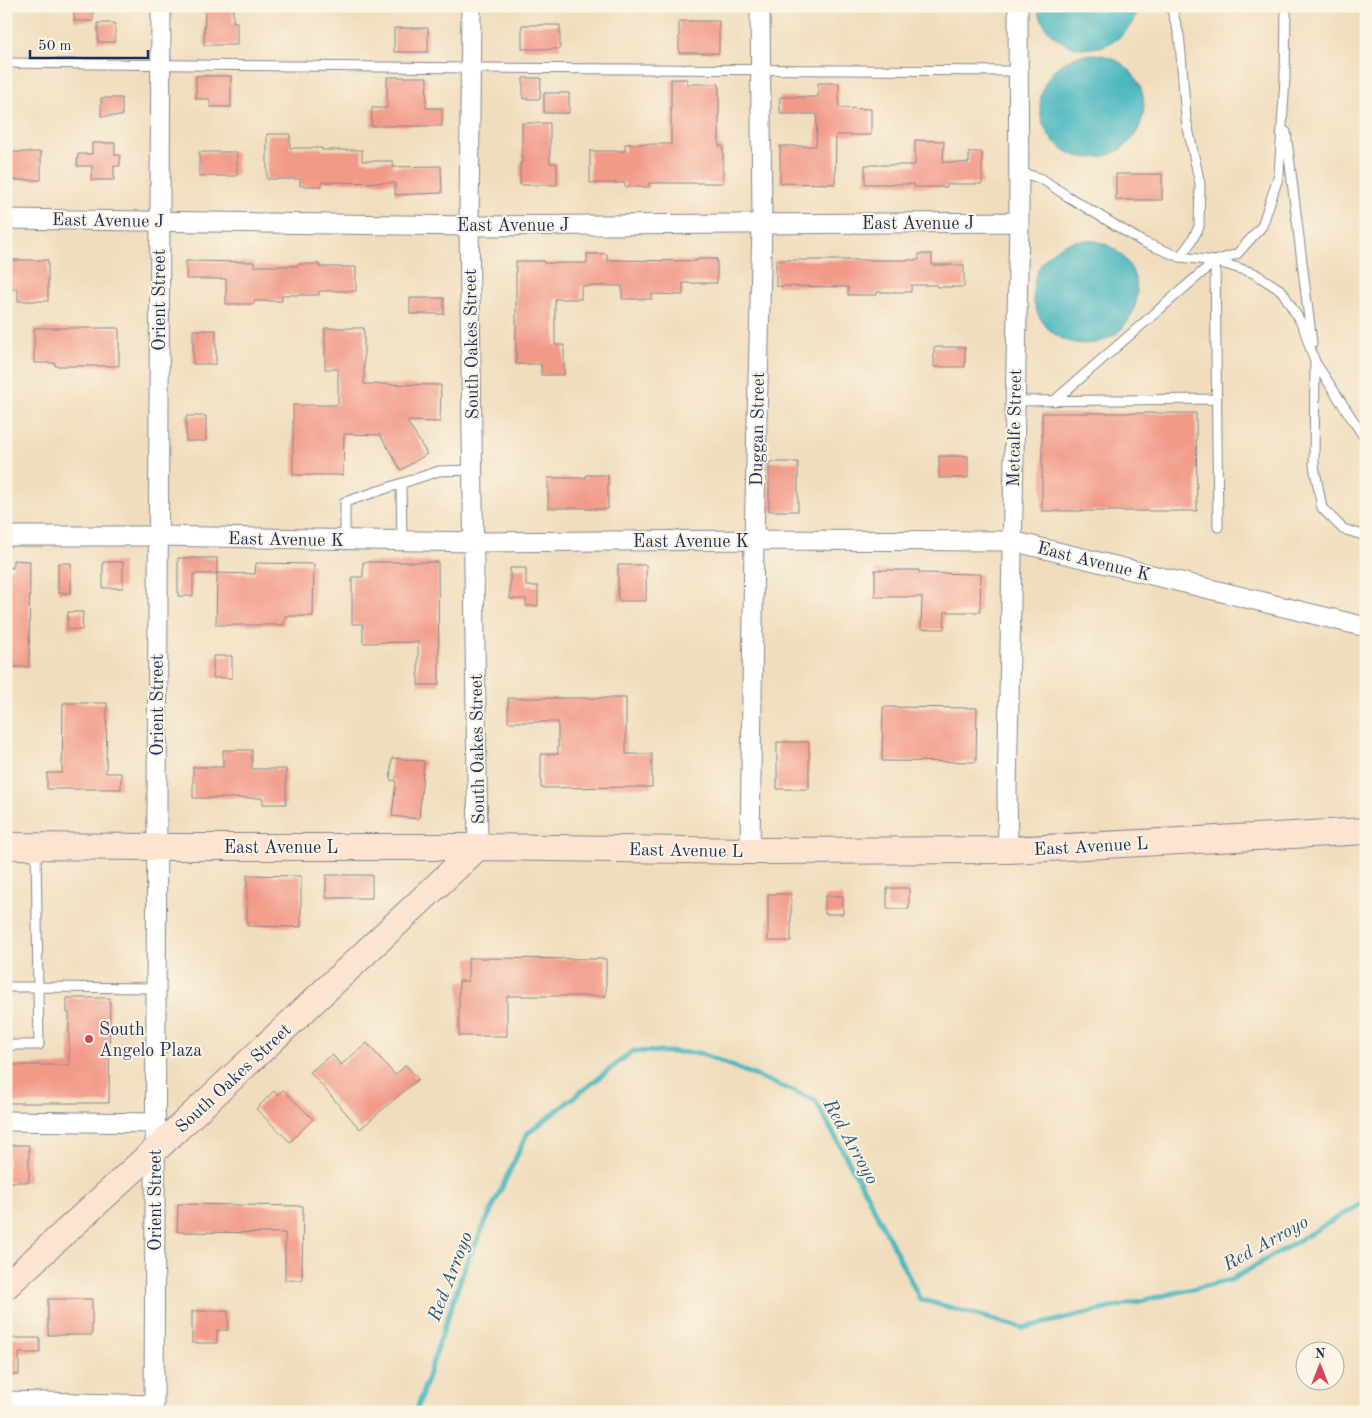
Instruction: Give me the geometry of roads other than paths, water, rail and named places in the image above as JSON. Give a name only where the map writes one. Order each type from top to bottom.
[{"type":"main road","name":"East Avenue L","points":[[6,846],[478,847],[750,851],[1008,850],[1366,831]]},
{"type":"main road","name":"South Oakes Street","points":[[6,1286],[155,1150],[478,847]]},
{"type":"street","name":"Orient Street","points":[[6,1401],[154,1404],[161,6]]},
{"type":"street","name":"South Oakes Street","points":[[471,6],[469,226],[478,847]]},
{"type":"street","name":"Duggan Street","points":[[750,851],[754,540],[762,224],[760,6]]},
{"type":"street","name":"Metcalfe Street","points":[[1008,850],[1007,791],[1019,222],[1018,6]]},
{"type":"street","name":"East Avenue J","points":[[6,219],[469,226],[1019,222]]},
{"type":"street","name":"East Avenue K","points":[[6,536],[158,536],[474,542],[1012,541],[1366,627]]},
{"type":"street","points":[[6,1121],[155,1123]]},
{"type":"lane","points":[[1171,6],[1182,54],[1186,119],[1200,184],[1199,227],[1180,257]]},
{"type":"lane","points":[[1054,400],[1215,261],[1237,254],[1262,226],[1279,175],[1285,78],[1286,6]]},
{"type":"lane","points":[[6,63],[1018,71]]},
{"type":"lane","points":[[1283,112],[1315,362],[1314,465],[1322,508],[1343,529],[1366,536]]},
{"type":"lane","points":[[1019,174],[1042,179],[1143,242],[1180,257],[1215,261],[1254,273],[1282,291],[1303,326],[1315,362],[1366,440]]},
{"type":"lane","points":[[1215,261],[1218,527]]},
{"type":"lane","points":[[1015,401],[1217,400]]},
{"type":"lane","points":[[345,540],[345,502],[439,471],[473,470]]},
{"type":"lane","points":[[401,484],[402,541]]},
{"type":"lane","points":[[6,1045],[38,1046],[36,846]]},
{"type":"lane","points":[[6,987],[156,988]]},
{"type":"water","points":[[1037,6],[1139,6],[1131,24],[1119,38],[1104,46],[1087,48],[1071,46],[1056,38],[1044,25]]},
{"type":"water","points":[[1092,54],[1112,58],[1129,69],[1140,86],[1144,106],[1140,126],[1129,143],[1112,154],[1092,158],[1072,154],[1055,143],[1044,126],[1040,106],[1044,86],[1055,69],[1072,58]]},
{"type":"water","points":[[1085,240],[1105,244],[1122,255],[1133,272],[1137,292],[1133,312],[1122,329],[1105,340],[1085,344],[1065,340],[1048,329],[1037,312],[1033,292],[1037,272],[1048,255],[1065,244]]},
{"type":"waterway","name":"Red Arroyo","points":[[416,1412],[465,1266],[527,1134],[633,1051],[700,1053],[815,1100],[867,1195],[920,1299],[1023,1328],[1231,1280],[1366,1201]]},
{"type":"place","name":"South Angelo Plaza","points":[[89,1039]]}]
